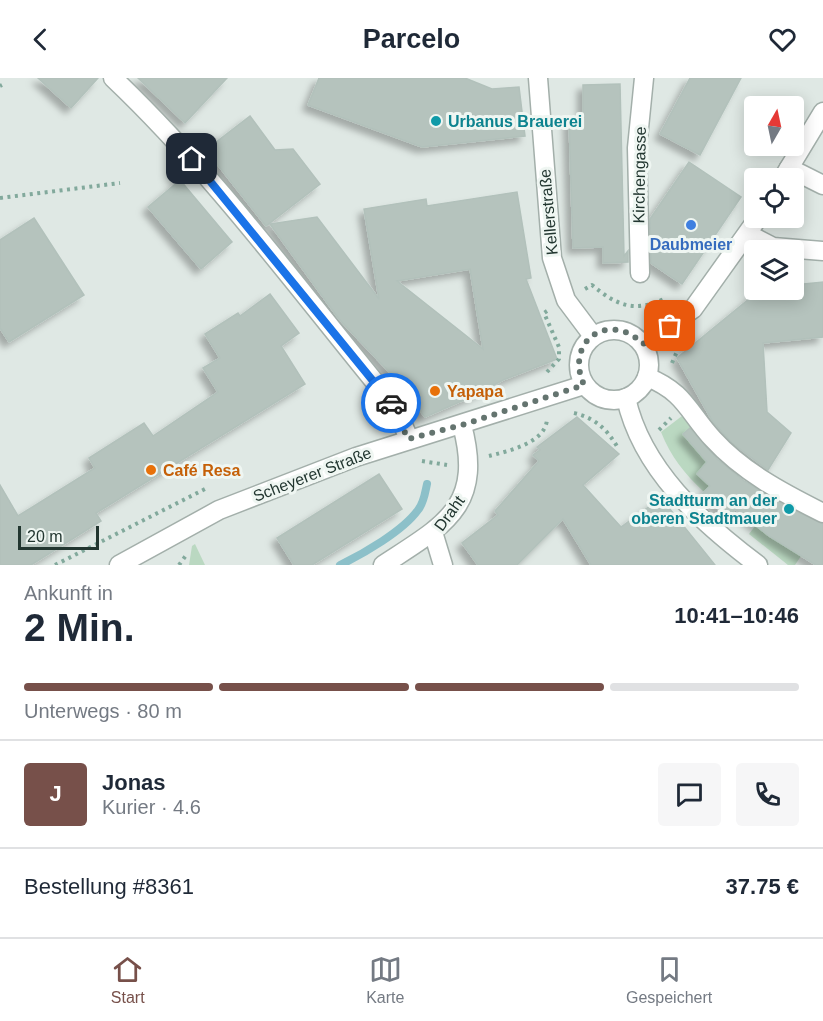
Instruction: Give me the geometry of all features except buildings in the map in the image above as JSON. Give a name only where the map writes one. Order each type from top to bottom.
[{"type":"street","points":[[113,78],[180,144],[383,392],[400,418],[408,439]]},
{"type":"street","name":"Kellerstraße","points":[[538,78],[549,234],[554,269],[566,300],[593,336]]},
{"type":"street","name":"Kirchengasse","points":[[640,273],[637,148],[644,78]]},
{"type":"street","points":[[789,168],[823,112]]},
{"type":"street","points":[[804,179],[823,185]]},
{"type":"street","points":[[643,344],[693,309],[752,228]]},
{"type":"street","points":[[748,234],[773,247],[823,251]]},
{"type":"street","points":[[614,329],[635,336],[643,344],[649,363],[647,376],[639,390],[626,398],[611,400],[601,398],[584,385],[578,364],[585,343],[593,336],[614,329]]},
{"type":"street","points":[[647,376],[662,382],[687,402],[712,439],[761,481],[823,513]]},
{"type":"street","name":"Scheyerer Straße","points":[[119,565],[219,510],[408,439],[462,425],[584,385]]},
{"type":"street","points":[[626,398],[640,442],[658,471],[685,501],[758,565]]},
{"type":"street","name":"Draht","points":[[443,565],[433,532],[458,505],[466,488],[470,461],[462,425]]},
{"type":"street","points":[[383,565],[433,532]]},
{"type":"path","points":[[0,198],[120,183]]},
{"type":"path","points":[[592,285],[609,298],[639,308],[669,297]]},
{"type":"path","points":[[539,378],[554,367],[559,359],[559,347],[544,313]]},
{"type":"path","points":[[673,370],[672,359],[680,346]]},
{"type":"path","points":[[567,414],[589,417],[600,424],[620,452],[657,432],[687,402]]},
{"type":"path","points":[[548,422],[554,418]]},
{"type":"green space","points":[[682,416],[692,426],[683,434],[692,445],[701,437],[717,451],[697,474],[710,486],[704,492],[679,464],[661,432]]},
{"type":"green space","points":[[773,503],[795,530],[785,546],[801,556],[795,565],[788,565],[749,534]]},
{"type":"green space","points":[[195,544],[205,565],[189,565],[192,546]]},
{"type":"waterway","points":[[340,565],[360,555],[403,526],[422,504],[427,484]]},
{"type":"way so far","points":[[391,403],[408,439],[462,425],[584,385],[579,375],[580,353],[585,343],[603,331],[614,329],[625,331],[635,336],[643,344],[670,326]]},
{"type":"place","name":"Urbanus Brauerei","points":[[436,121]]},
{"type":"place","name":"Daubmeier","points":[[691,225]]},
{"type":"place","name":"Yapapa","points":[[435,391]]},
{"type":"place","name":"Café Resa","points":[[151,470]]},
{"type":"place","name":"Stadtturm an der oberen Stadtmauer","points":[[789,509]]},
{"type":"route","points":[[192,159],[391,403]]}]
